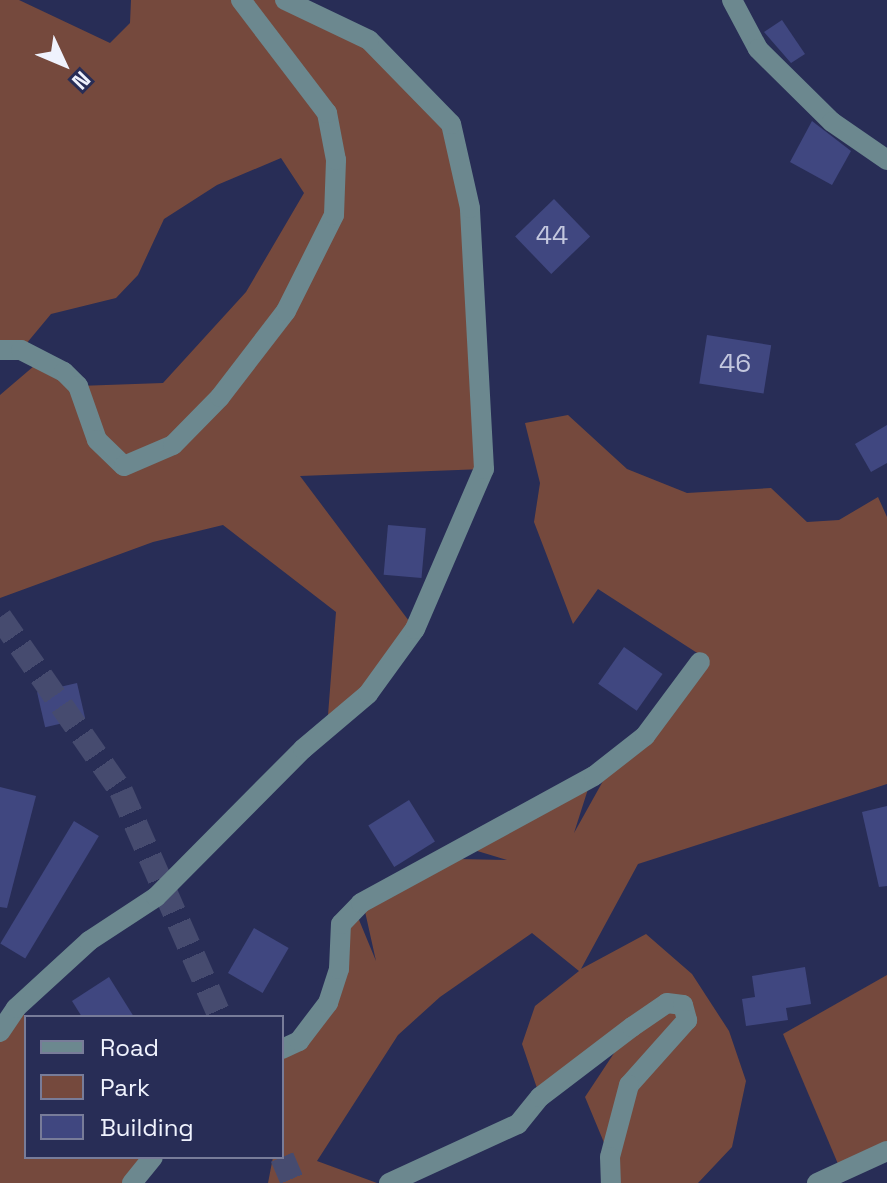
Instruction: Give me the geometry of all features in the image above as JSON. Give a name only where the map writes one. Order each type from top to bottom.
[{"type":"street","points":[[0,350],[21,350],[64,372],[78,386],[97,440],[124,466],[173,445],[220,397],[286,311],[334,215],[336,160],[327,113],[241,0]]},
{"type":"street","points":[[0,1032],[16,1008],[89,941],[156,897],[303,749],[368,694],[415,629],[484,469],[470,208],[451,124],[369,40],[285,0]]},
{"type":"street","points":[[732,0],[758,49],[832,122],[887,160]]},
{"type":"street","points":[[284,1048],[299,1041],[328,1003],[339,969],[341,924],[361,903],[594,776],[645,736],[700,662]]},
{"type":"street","points":[[389,1183],[518,1124],[540,1097],[606,1046],[667,1003],[683,1005],[687,1020],[629,1085],[610,1157],[611,1183]]},
{"type":"street","points":[[817,1183],[887,1151]]},
{"type":"street","points":[[132,1183],[151,1159]]},
{"type":"green space","points":[[0,0],[19,0],[110,43],[130,23],[131,0],[285,0],[369,40],[451,124],[470,208],[484,469],[300,476],[415,629],[327,728],[336,612],[223,525],[153,542],[0,598],[0,395],[41,360],[78,386],[163,383],[246,292],[304,193],[281,158],[217,185],[164,219],[138,275],[116,298],[51,314],[21,350],[0,350]]},
{"type":"green space","points":[[568,415],[627,469],[687,493],[771,488],[807,522],[839,520],[878,497],[887,517],[887,784],[638,864],[581,969],[646,934],[692,974],[729,1031],[746,1081],[732,1147],[698,1183],[611,1183],[610,1157],[585,1097],[630,1029],[540,1097],[522,1044],[535,1006],[579,971],[532,933],[440,997],[398,1035],[317,1161],[377,1183],[268,1183],[273,1159],[284,1159],[284,1050],[332,1004],[344,926],[357,915],[376,961],[364,907],[456,859],[507,860],[474,850],[589,786],[574,833],[603,781],[705,658],[598,589],[573,624],[534,522],[540,483],[525,423]]},
{"type":"green space","points":[[887,975],[887,1149],[841,1171],[783,1034]]},
{"type":"green space","points":[[16,1008],[25,1015],[24,1159],[151,1159],[132,1183],[0,1183],[0,1032]]},
{"type":"building","points":[[782,20],[805,54],[791,63],[764,32]]},
{"type":"building","points":[[812,121],[851,151],[832,185],[790,162]]},
{"type":"building","points":[[554,199],[590,236],[551,274],[515,237]]},
{"type":"building","points":[[707,335],[771,345],[764,394],[699,383]]},
{"type":"building","points":[[887,425],[887,463],[871,472],[855,444]]},
{"type":"building","points":[[388,525],[426,528],[421,578],[384,575]]},
{"type":"building","points":[[624,647],[663,674],[637,711],[598,684]]},
{"type":"building","points":[[77,683],[85,718],[45,727],[37,692]]},
{"type":"building","points":[[0,787],[36,796],[7,908],[0,907]]},
{"type":"building","points":[[409,800],[435,842],[394,867],[368,825]]},
{"type":"building","points":[[887,806],[887,886],[879,887],[862,812]]},
{"type":"building","points":[[74,821],[99,836],[25,959],[0,944]]},
{"type":"building","points":[[254,928],[289,948],[263,993],[228,973]]},
{"type":"building","points":[[805,967],[811,1004],[786,1008],[788,1020],[746,1026],[742,999],[755,997],[752,976]]},
{"type":"building","points":[[109,977],[133,1015],[81,1015],[72,1001]]},
{"type":"tunnel","points":[[0,617],[121,791],[219,1015]]},
{"type":"tunnel","points":[[283,1159],[293,1183]]}]
